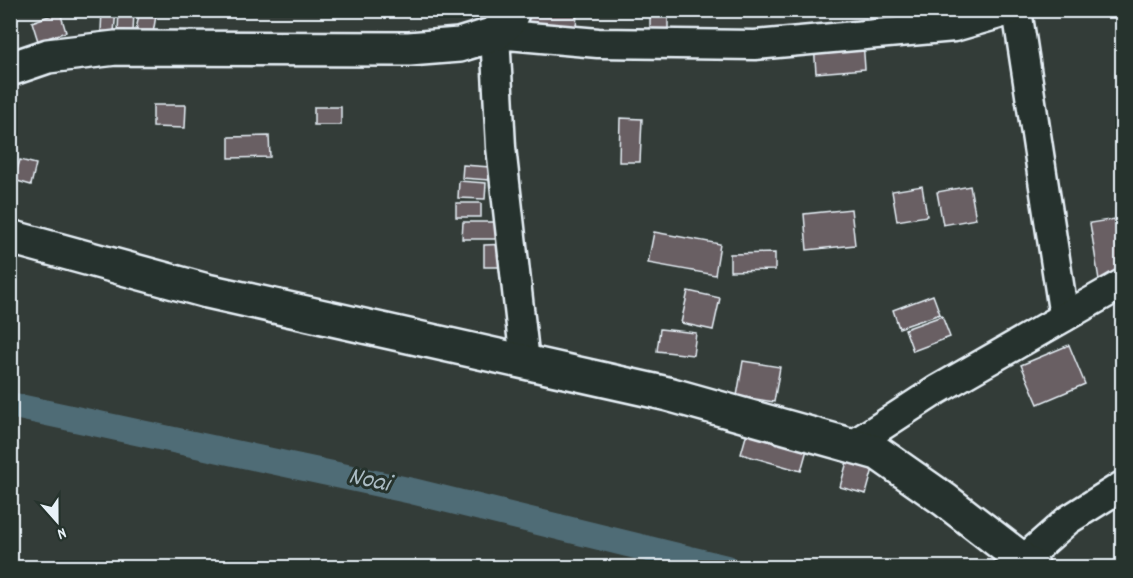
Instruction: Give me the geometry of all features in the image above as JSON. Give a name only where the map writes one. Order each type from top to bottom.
[{"type":"street","points":[[10,69],[48,56],[116,48],[409,49],[459,45],[504,22],[598,43],[755,45],[954,27],[1015,10],[1064,317]]},
{"type":"street","points":[[504,22],[501,147],[525,362]]},
{"type":"street","points":[[10,237],[207,291],[668,394],[878,453],[945,500],[1023,565],[1068,520],[1122,486]]},
{"type":"street","points":[[851,446],[937,390],[1122,284]]},
{"type":"building","points":[[102,10],[116,10],[114,32],[101,31]]},
{"type":"building","points":[[119,10],[134,10],[133,33],[118,32]]},
{"type":"building","points":[[140,10],[157,10],[153,33],[136,30]]},
{"type":"building","points":[[528,10],[577,10],[576,32],[527,29]]},
{"type":"building","points":[[650,10],[668,10],[668,40],[650,40]]},
{"type":"building","points":[[893,10],[922,10],[922,28],[893,28]]},
{"type":"building","points":[[60,12],[66,32],[38,41],[32,22]]},
{"type":"building","points":[[863,40],[865,69],[816,73],[814,44]]},
{"type":"building","points":[[153,105],[186,105],[185,128],[153,127]]},
{"type":"building","points":[[314,107],[341,107],[341,125],[314,125]]},
{"type":"building","points":[[620,118],[642,119],[640,162],[619,162]]},
{"type":"building","points":[[269,136],[270,157],[229,158],[229,137]]},
{"type":"building","points":[[20,160],[36,164],[31,185],[14,180]]},
{"type":"building","points":[[463,165],[490,167],[489,180],[462,178]]},
{"type":"building","points":[[459,181],[486,183],[485,199],[458,198]]},
{"type":"building","points":[[922,186],[927,216],[897,221],[892,191]]},
{"type":"building","points":[[970,186],[976,219],[943,225],[937,192]]},
{"type":"building","points":[[456,203],[481,203],[481,217],[456,217]]},
{"type":"building","points":[[851,209],[855,245],[807,250],[804,214]]},
{"type":"building","points":[[1115,219],[1122,276],[1099,280],[1090,223]]},
{"type":"building","points":[[463,222],[499,222],[499,239],[462,239]]},
{"type":"building","points":[[654,232],[720,244],[715,275],[648,263]]},
{"type":"building","points":[[511,244],[511,267],[484,267],[484,245]]},
{"type":"building","points":[[775,253],[775,270],[730,271],[730,254]]},
{"type":"building","points":[[688,291],[720,298],[713,330],[681,323]]},
{"type":"building","points":[[933,295],[940,314],[899,328],[893,310]]},
{"type":"building","points":[[942,316],[950,337],[913,351],[905,329]]},
{"type":"building","points":[[660,329],[696,333],[693,355],[657,351]]},
{"type":"building","points":[[1069,345],[1085,384],[1038,404],[1021,365]]},
{"type":"building","points":[[743,361],[780,367],[774,402],[737,396]]},
{"type":"building","points":[[748,429],[808,446],[801,471],[741,454]]},
{"type":"building","points":[[848,458],[874,465],[866,494],[840,487]]},
{"type":"waterway","name":"Noai","points":[[10,405],[412,491],[726,568]]}]
